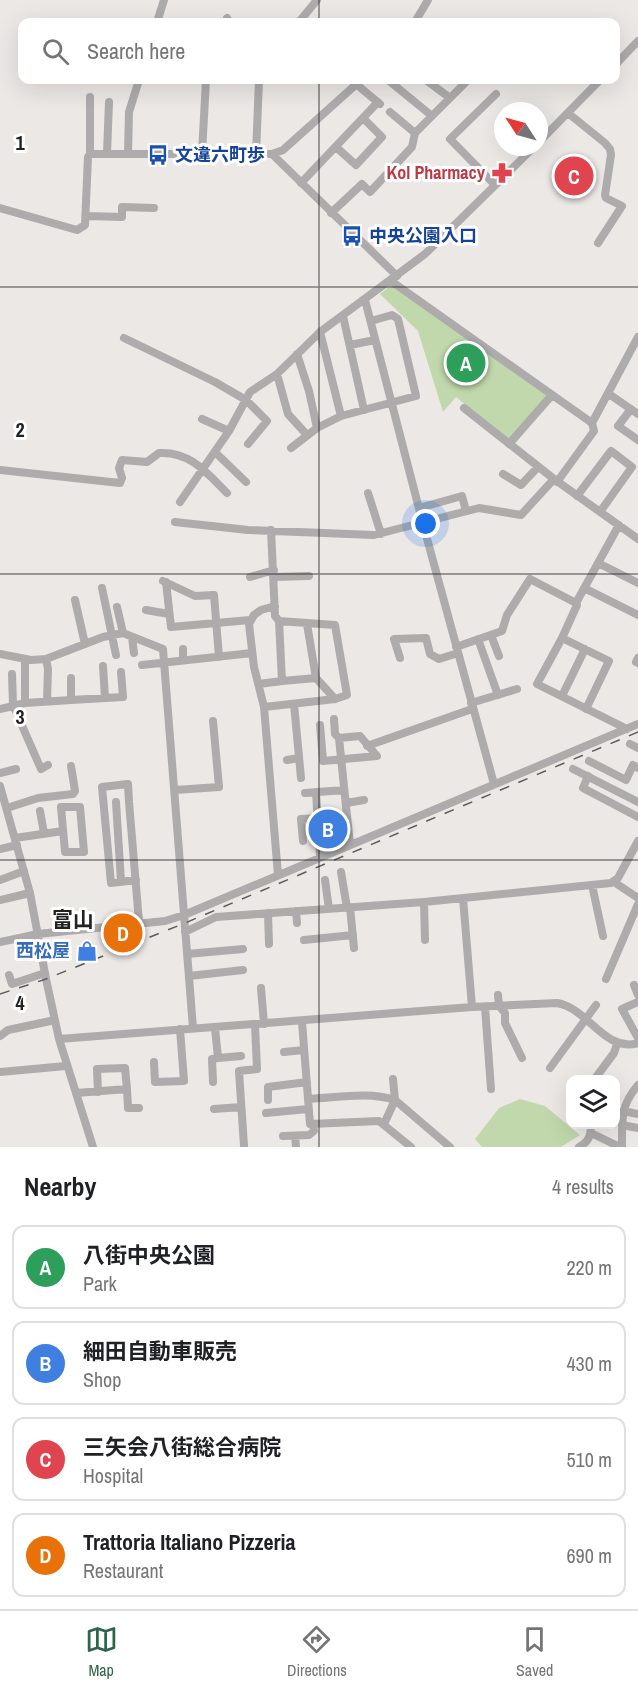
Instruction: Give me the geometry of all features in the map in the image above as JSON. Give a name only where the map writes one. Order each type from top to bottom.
[{"type":"street","points":[[158,18],[164,0]]},
{"type":"street","points":[[302,18],[317,0]]},
{"type":"street","points":[[418,18],[428,0]]},
{"type":"street","points":[[620,59],[638,41]]},
{"type":"street","points":[[128,153],[129,112],[138,84]]},
{"type":"street","points":[[202,153],[206,84]]},
{"type":"street","points":[[256,154],[259,84]]},
{"type":"street","points":[[90,154],[272,154],[283,150],[356,84]]},
{"type":"street","points":[[301,183],[379,103],[360,84]]},
{"type":"street","points":[[393,84],[432,116]]},
{"type":"street","points":[[435,84],[450,98]]},
{"type":"street","points":[[331,213],[362,184],[370,192],[412,147],[415,133],[464,84]]},
{"type":"street","points":[[548,133],[596,84]]},
{"type":"street","points":[[495,185],[450,139],[496,94]]},
{"type":"street","points":[[0,208],[77,230],[85,225],[90,154],[90,97]]},
{"type":"street","points":[[107,153],[109,102]]},
{"type":"street","points":[[390,112],[415,133]]},
{"type":"street","points":[[568,113],[610,149],[605,195],[606,198],[622,206],[598,243]]},
{"type":"street","points":[[336,147],[356,165],[382,137],[363,118]]},
{"type":"street","points":[[175,522],[248,530],[381,534],[479,508],[521,515],[556,481],[594,431],[592,423],[394,278],[272,154]]},
{"type":"street","points":[[180,502],[229,431],[255,387],[277,374],[320,332],[425,254],[525,156]]},
{"type":"street","points":[[87,216],[122,217],[122,207],[154,208]]},
{"type":"street","points":[[365,300],[471,706],[494,784]]},
{"type":"street","points":[[291,448],[317,428],[341,416],[416,396],[398,319],[392,315],[371,321]]},
{"type":"street","points":[[343,316],[364,410]]},
{"type":"street","points":[[320,332],[341,416]]},
{"type":"street","points":[[592,423],[638,337]]},
{"type":"street","points":[[124,338],[215,382],[246,400],[267,421],[248,444]]},
{"type":"street","points":[[350,345],[375,340]]},
{"type":"street","points":[[297,354],[309,391],[317,428]]},
{"type":"street","points":[[277,374],[288,414],[307,435]]},
{"type":"street","points":[[609,394],[635,411],[618,426],[638,440]]},
{"type":"street","points":[[509,444],[552,395]]},
{"type":"street","points":[[465,408],[556,481],[638,539]]},
{"type":"street","points":[[202,419],[229,431]]},
{"type":"street","points":[[578,496],[611,451],[632,467],[600,512]]},
{"type":"street","points":[[215,452],[246,482]]},
{"type":"street","points":[[0,470],[120,483],[122,478],[119,468],[122,460],[147,462],[151,461],[156,454],[177,453],[203,470],[227,493]]},
{"type":"street","points":[[503,474],[520,485],[538,467]]},
{"type":"street","points":[[368,493],[381,534]]},
{"type":"street","points":[[419,508],[462,496],[466,511]]},
{"type":"street","points":[[619,525],[576,603],[578,605],[537,684],[627,729]]},
{"type":"street","points":[[272,530],[275,606],[279,621],[282,681]]},
{"type":"street","points":[[598,563],[638,583]]},
{"type":"street","points":[[250,577],[274,574],[309,576]]},
{"type":"street","points":[[400,658],[394,639],[426,638],[430,654],[439,659],[478,639],[502,632],[507,615],[530,579],[576,603]]},
{"type":"street","points":[[219,657],[217,623],[214,595],[195,596],[164,581],[171,627],[217,623],[250,620],[261,610],[275,606]]},
{"type":"street","points":[[102,588],[117,655]]},
{"type":"street","points":[[584,588],[637,612]]},
{"type":"street","points":[[75,600],[85,644]]},
{"type":"street","points":[[117,607],[123,633]]},
{"type":"street","points":[[146,610],[169,614]]},
{"type":"street","points":[[250,620],[252,653],[264,707],[278,875]]},
{"type":"street","points":[[264,707],[335,699],[347,695],[335,625],[279,621]]},
{"type":"street","points":[[307,624],[316,678],[335,699]]},
{"type":"street","points":[[0,654],[25,659],[46,659],[123,633],[163,649],[193,1028]]},
{"type":"street","points":[[491,635],[499,656]]},
{"type":"street","points":[[132,637],[134,653]]},
{"type":"street","points":[[562,638],[609,661],[586,709]]},
{"type":"street","points":[[478,639],[498,694]]},
{"type":"street","points":[[183,649],[183,660]]},
{"type":"street","points":[[561,696],[585,649]]},
{"type":"street","points":[[142,665],[252,653]]},
{"type":"street","points":[[638,658],[636,662],[638,663]]},
{"type":"street","points":[[25,659],[25,703]]},
{"type":"street","points":[[46,659],[48,669],[46,701]]},
{"type":"street","points":[[103,666],[105,698]]},
{"type":"street","points":[[0,709],[25,703],[123,697],[121,672]]},
{"type":"street","points":[[12,674],[13,705],[41,769],[48,765]]},
{"type":"street","points":[[71,678],[71,700]]},
{"type":"street","points":[[259,684],[316,678]]},
{"type":"street","points":[[368,746],[498,694],[517,689]]},
{"type":"street","points":[[294,704],[300,778]]},
{"type":"street","points":[[334,719],[335,734],[339,738],[342,760],[350,845]]},
{"type":"street","points":[[175,790],[219,787],[213,721]]},
{"type":"street","points":[[0,942],[38,934],[165,921],[184,915],[638,724]]},
{"type":"street","points":[[320,725],[322,761],[377,756],[360,736],[339,738]]},
{"type":"street","points":[[630,744],[638,748]]},
{"type":"street","points":[[287,760],[299,758]]},
{"type":"street","points":[[589,761],[626,780],[633,765],[638,768]]},
{"type":"street","points":[[7,808],[38,798],[73,794],[75,792],[71,766]]},
{"type":"street","points":[[0,773],[16,769]]},
{"type":"street","points":[[573,769],[638,802]]},
{"type":"street","points":[[588,776],[583,788],[637,814]]},
{"type":"street","points":[[136,880],[111,883],[102,787],[128,784],[136,880],[139,922]]},
{"type":"street","points":[[0,786],[30,893],[59,1040],[93,1147]]},
{"type":"street","points":[[305,793],[344,790]]},
{"type":"street","points":[[316,792],[320,857]]},
{"type":"street","points":[[346,803],[364,800]]},
{"type":"street","points":[[116,802],[121,882]]},
{"type":"street","points":[[61,807],[80,807],[84,852],[65,852],[63,831],[61,807]]},
{"type":"street","points":[[40,811],[44,833]]},
{"type":"street","points":[[303,841],[301,819],[318,818]]},
{"type":"street","points":[[0,823],[10,820]]},
{"type":"street","points":[[0,849],[16,841],[44,833],[63,831]]},
{"type":"street","points":[[614,882],[638,840]]},
{"type":"street","points":[[0,880],[24,871]]},
{"type":"street","points":[[341,872],[354,948]]},
{"type":"street","points":[[325,880],[329,909]]},
{"type":"street","points":[[185,932],[216,917],[424,902],[614,882],[638,898]]},
{"type":"street","points":[[592,885],[603,936]]},
{"type":"street","points":[[0,900],[30,893]]},
{"type":"street","points":[[464,898],[472,1007]]},
{"type":"street","points":[[424,902],[425,940]]},
{"type":"street","points":[[606,979],[638,904]]},
{"type":"street","points":[[296,911],[297,923]]},
{"type":"street","points":[[268,913],[269,944]]},
{"type":"street","points":[[304,940],[353,935]]},
{"type":"street","points":[[187,954],[243,949]]},
{"type":"street","points":[[189,976],[243,970]]},
{"type":"street","points":[[9,975],[12,984],[45,973]]},
{"type":"street","points":[[634,985],[638,994]]},
{"type":"street","points":[[244,1146],[239,1071],[257,1069],[261,988]]},
{"type":"street","points":[[498,994],[499,1006],[505,1013],[505,1023],[522,1058]]},
{"type":"street","points":[[638,1002],[622,1009],[638,1038]]},
{"type":"street","points":[[59,1040],[472,1007],[557,1003],[568,1006],[617,1044],[638,1043]]},
{"type":"street","points":[[550,1068],[596,1005]]},
{"type":"street","points":[[485,1007],[491,1089]]},
{"type":"street","points":[[0,1036],[8,1030],[55,1020]]},
{"type":"street","points":[[284,1136],[309,1135],[314,1131],[313,1124],[310,1124],[302,1022]]},
{"type":"street","points":[[215,1028],[218,1058]]},
{"type":"street","points":[[154,1062],[155,1082],[184,1081],[180,1029]]},
{"type":"street","points":[[598,1075],[614,1053],[617,1044]]},
{"type":"street","points":[[284,1052],[304,1050]]},
{"type":"street","points":[[213,1082],[212,1059],[241,1056]]},
{"type":"street","points":[[0,1072],[66,1066]]},
{"type":"street","points":[[98,1092],[97,1069],[125,1068],[128,1108],[140,1108]]},
{"type":"street","points":[[384,1124],[395,1100],[393,1079]]},
{"type":"street","points":[[268,1100],[268,1087],[307,1082]]},
{"type":"street","points":[[585,1146],[591,1129],[621,1147],[623,1111],[627,1099],[638,1085]]},
{"type":"street","points":[[75,1093],[127,1089]]},
{"type":"street","points":[[308,1099],[371,1096],[395,1100],[447,1146]]},
{"type":"street","points":[[214,1109],[242,1107]]},
{"type":"street","points":[[266,1113],[309,1109]]},
{"type":"street","points":[[623,1111],[638,1114]]},
{"type":"street","points":[[313,1124],[379,1121],[411,1147]]},
{"type":"street","points":[[622,1125],[638,1128]]},
{"type":"street","points":[[295,1136],[296,1147]]},
{"type":"green space","points":[[392,284],[549,395],[509,441],[456,397],[443,412],[418,331],[380,294]]},
{"type":"green space","points":[[520,1099],[545,1106],[566,1123],[566,1129],[573,1129],[580,1135],[561,1147],[482,1147],[475,1139],[499,1108]]},
{"type":"railway","points":[[0,994],[46,979],[185,923],[638,732]]},
{"type":"place","name":"文違六町歩","points":[[158,155]]},
{"type":"place","name":"Kol Pharmacy","points":[[502,173]]},
{"type":"place","name":"三矢会八街総合病院","points":[[574,176]]},
{"type":"place","name":"中央公園入口","points":[[352,236]]},
{"type":"place","name":"八街中央公園","points":[[466,363]]},
{"type":"place","name":"細田自動車販売","points":[[328,829]]},
{"type":"place","name":"Trattoria Italiano Pizzeria","points":[[123,933]]},
{"type":"place","name":"西松屋","points":[[87,951]]},
{"type":"district","name":"富山","points":[[73,920]]}]
